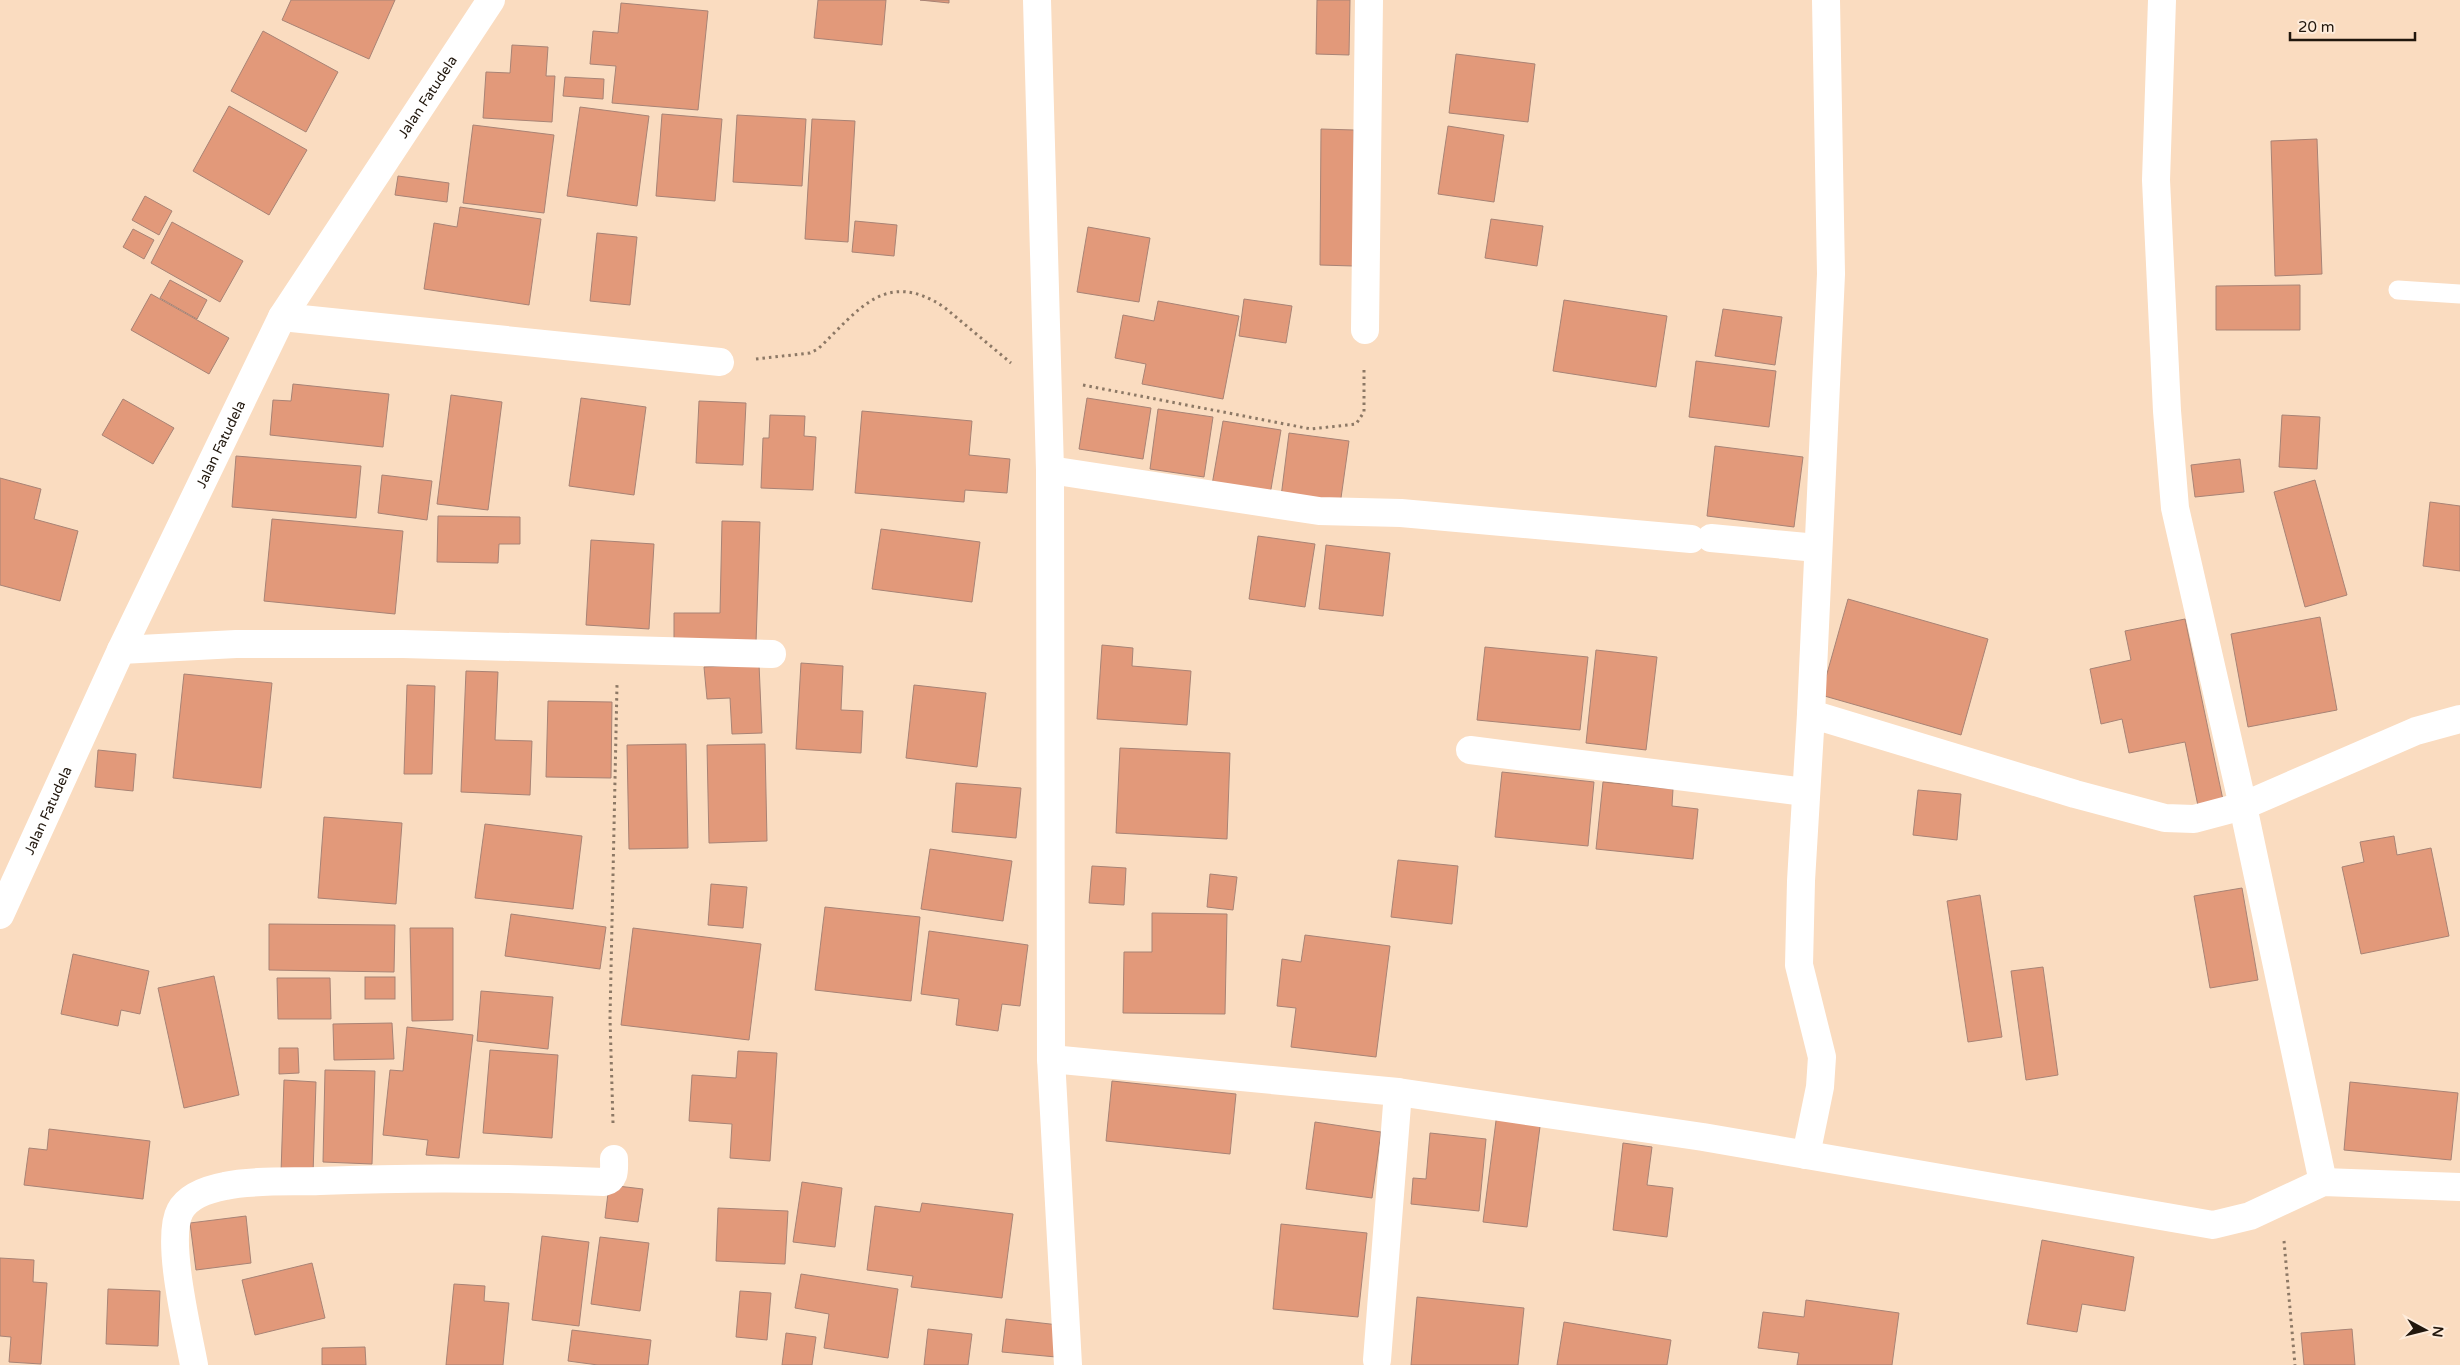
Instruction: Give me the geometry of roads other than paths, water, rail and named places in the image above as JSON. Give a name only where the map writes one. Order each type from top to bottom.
[{"type":"street","name":"Jalan Fatudela","points":[[0,915],[120,650],[282,317],[491,0]]},
{"type":"street","points":[[1037,0],[1049,376],[1052,1059],[1068,1365]]},
{"type":"street","points":[[1364,330],[1369,0]]},
{"type":"street","points":[[1806,1156],[1820,1087],[1822,1057],[1799,965],[1805,792],[1811,714],[1817,548],[1831,274],[1826,0]]},
{"type":"street","points":[[2162,0],[2156,180],[2167,411],[2175,508],[2243,806],[2323,1182]]},
{"type":"street","points":[[282,317],[720,362]]},
{"type":"street","points":[[1050,470],[1319,511],[1401,513],[1817,548]]},
{"type":"street","points":[[120,650],[236,644],[393,644],[772,654]]},
{"type":"street","points":[[1811,714],[2075,794],[2164,818],[2194,818],[2243,806],[2416,730],[2460,719]]},
{"type":"street","points":[[1470,750],[1805,792]]},
{"type":"street","points":[[1052,1059],[1398,1092],[1703,1137],[2213,1225],[2250,1216],[2323,1182],[2460,1187]]},
{"type":"street","points":[[1377,1360],[1398,1092]]},
{"type":"street","points":[[194,1365],[176,1260],[176,1229],[180,1211],[193,1198],[208,1190],[226,1185],[378,1178],[459,1177],[604,1182],[614,1175],[614,1159]]},
{"type":"lane","points":[[2398,290],[2460,294]]}]
